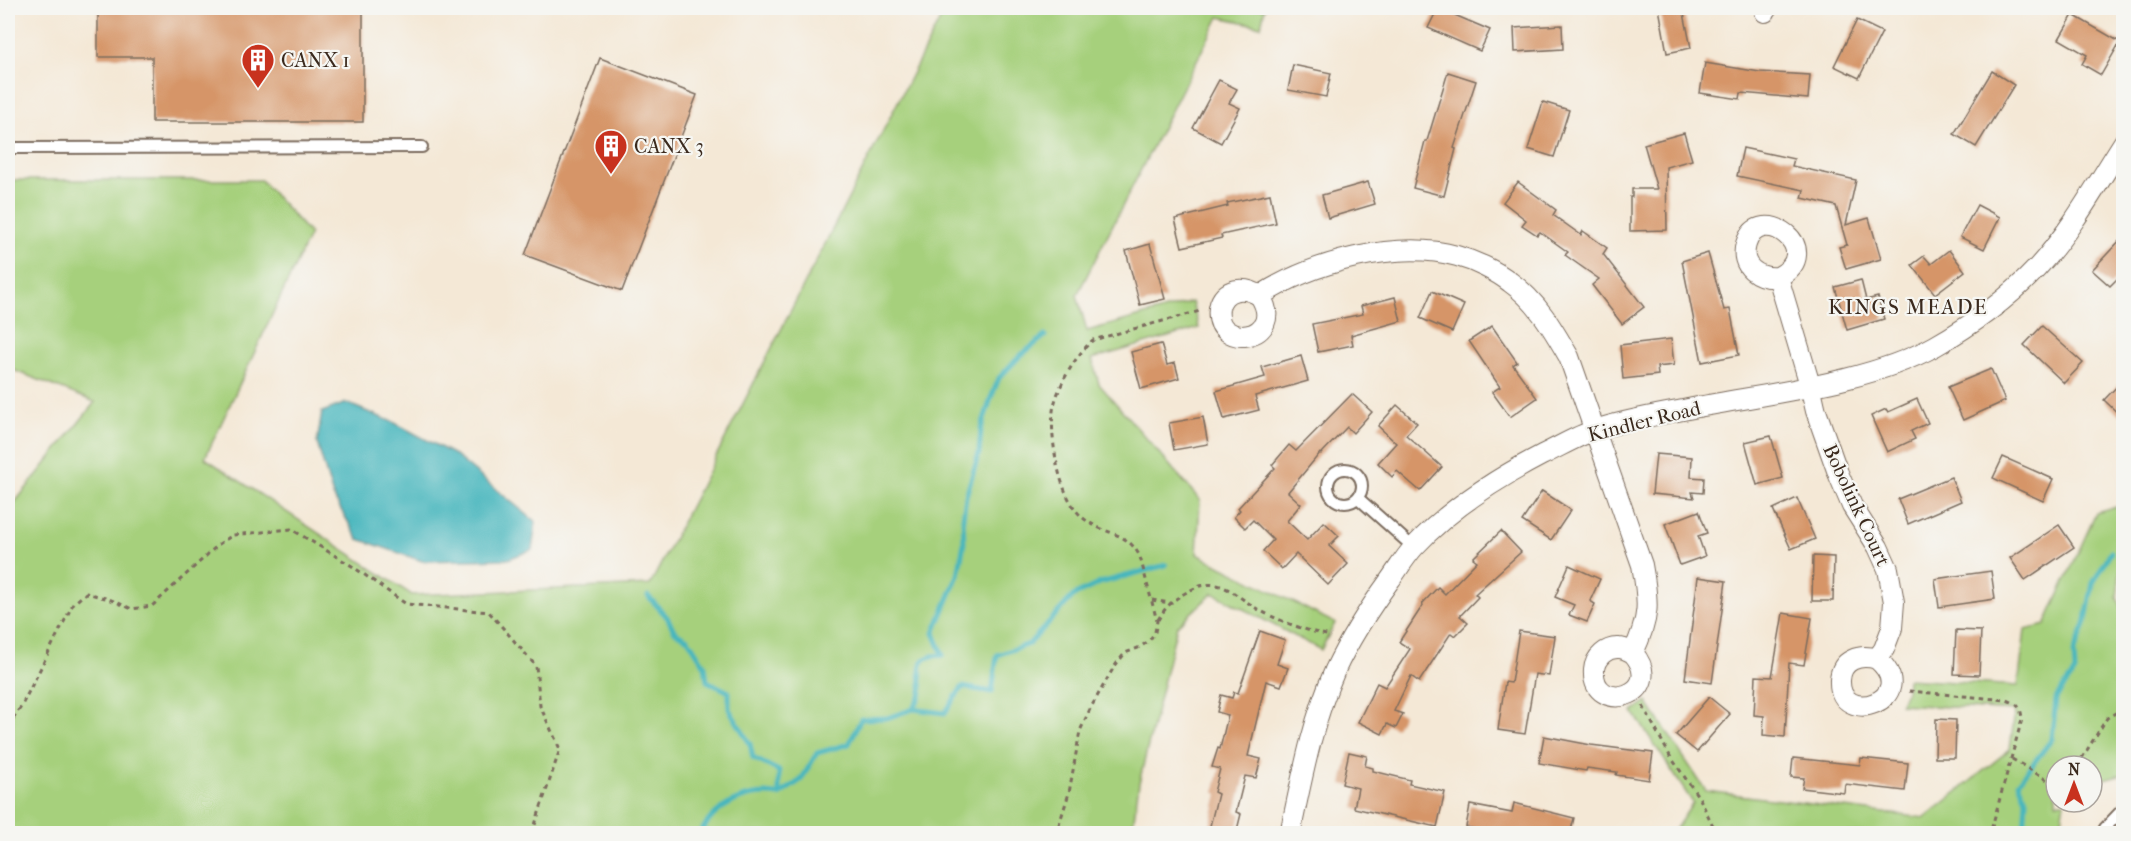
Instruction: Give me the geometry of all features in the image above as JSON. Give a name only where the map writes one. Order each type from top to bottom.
[{"type":"street","name":"Kindler Road","points":[[1290,834],[1309,749],[1322,703],[1335,669],[1366,613],[1413,547],[1463,503],[1506,474],[1593,431],[1632,420],[1854,376],[1896,364],[1933,347],[1971,324],[2007,297],[2044,258],[2083,205],[2124,142]]},
{"type":"street","points":[[1260,296],[1281,282],[1311,270],[1365,255],[1424,251],[1457,256],[1489,269],[1511,282],[1539,310],[1569,357],[1593,431],[1642,565],[1647,613],[1644,629],[1633,653]]},
{"type":"street","name":"Bobolink Court","points":[[1778,277],[1816,411],[1838,473],[1852,506],[1878,547],[1888,569],[1894,602],[1893,628],[1877,659]]},
{"type":"street","points":[[1239,289],[1251,290],[1260,296],[1266,305],[1266,317],[1258,331],[1250,336],[1238,336],[1228,332],[1222,325],[1219,315],[1220,304],[1225,296],[1239,289]]},
{"type":"street","points":[[1620,648],[1633,653],[1640,662],[1643,674],[1640,685],[1632,693],[1621,697],[1609,696],[1599,688],[1594,679],[1594,666],[1599,656],[1609,650],[1620,648]]},
{"type":"street","points":[[1867,656],[1877,659],[1885,666],[1890,679],[1885,697],[1870,706],[1859,706],[1849,701],[1840,685],[1840,674],[1845,664],[1856,657],[1867,656]]},
{"type":"lane","points":[[8,148],[422,147]]},
{"type":"lane","points":[[1358,498],[1413,547]]},
{"type":"lane","points":[[2102,834],[2124,808]]},
{"type":"path","points":[[1056,834],[1069,793],[1080,731],[1114,667],[1125,653],[1149,641],[1155,632],[1157,621],[1140,557],[1130,541],[1095,526],[1081,516],[1067,499],[1060,480],[1053,432],[1053,411],[1057,395],[1084,347],[1093,340],[1202,311],[1220,304]]},
{"type":"path","points":[[8,726],[21,707],[73,604],[86,593],[109,598],[132,609],[152,606],[219,544],[233,535],[291,529],[352,566],[406,604],[489,612],[536,666],[540,706],[560,749],[532,834]]},
{"type":"path","points":[[1157,621],[1170,603],[1200,584],[1215,584],[1226,588],[1260,611],[1286,623],[1308,631],[1351,640]]},
{"type":"path","points":[[1152,600],[1170,603]]},
{"type":"path","points":[[1889,689],[2007,700],[2018,704],[2022,719],[1990,834]]},
{"type":"path","points":[[1632,693],[1642,705],[1670,756],[1700,799],[1717,834]]},
{"type":"path","points":[[2084,754],[2107,718],[2124,708]]},
{"type":"path","points":[[2012,759],[2044,779]]},
{"type":"green space","points":[[946,8],[1265,8],[1261,26],[1219,17],[1077,295],[1087,331],[1192,302],[1199,328],[1092,359],[1099,384],[1200,500],[1197,554],[1335,623],[1321,650],[1213,593],[1177,626],[1139,783],[1132,833],[8,833],[8,511],[95,402],[8,368],[8,180],[261,180],[310,234],[205,458],[412,595],[650,585]]},
{"type":"green space","points":[[2123,505],[2123,548],[2117,598],[2124,611],[2123,774],[2104,779],[2104,754],[2044,754],[2044,814],[2063,814],[2060,833],[1673,833],[1693,803],[1633,712],[1647,702],[1706,791],[1925,818],[2010,749],[2015,711],[1900,704],[1906,692],[1907,679],[2018,686],[2025,630],[2045,625],[2096,513]]},
{"type":"water","points":[[346,403],[395,423],[453,454],[536,522],[532,550],[508,559],[422,561],[358,539],[333,496],[317,443],[322,412]]},
{"type":"building","name":"CANX 1","points":[[98,8],[363,8],[363,122],[152,122],[152,57],[98,57]]},
{"type":"building","points":[[1438,8],[1490,30],[1480,51],[1428,28]]},
{"type":"building","points":[[1659,8],[1683,8],[1691,48],[1667,53]]},
{"type":"building","points":[[2073,15],[2120,42],[2101,75],[2082,64],[2087,55],[2059,39]]},
{"type":"building","points":[[1857,20],[1882,32],[1859,78],[1834,66]]},
{"type":"building","points":[[1562,25],[1563,49],[1515,52],[1514,28]]},
{"type":"building","name":"CANX 3","points":[[600,58],[697,95],[622,291],[525,255]]},
{"type":"building","points":[[1705,63],[1760,72],[1810,75],[1808,99],[1741,93],[1740,99],[1700,93]]},
{"type":"building","points":[[1293,65],[1331,73],[1326,97],[1288,90]]},
{"type":"building","points":[[1992,71],[2014,85],[1976,147],[1954,134]]},
{"type":"building","points":[[1448,72],[1476,81],[1454,148],[1456,149],[1444,196],[1413,188],[1425,141],[1427,141]]},
{"type":"building","points":[[1219,80],[1237,89],[1229,103],[1240,108],[1221,143],[1193,128]]},
{"type":"building","points":[[1543,102],[1569,110],[1554,157],[1528,149]]},
{"type":"building","points":[[1684,133],[1692,160],[1666,167],[1667,230],[1630,231],[1632,189],[1657,189],[1644,144]]},
{"type":"building","points":[[1743,148],[1794,159],[1792,166],[1856,180],[1846,225],[1869,218],[1881,259],[1846,269],[1839,247],[1847,245],[1836,206],[1802,198],[1804,190],[1737,176]]},
{"type":"building","points":[[1368,182],[1375,204],[1328,218],[1322,195]]},
{"type":"building","points":[[1518,182],[1556,210],[1553,215],[1581,235],[1583,231],[1607,248],[1603,254],[1644,307],[1622,324],[1592,285],[1599,279],[1565,255],[1568,252],[1540,232],[1537,235],[1522,225],[1526,220],[1503,202]]},
{"type":"building","points":[[1270,194],[1276,223],[1221,235],[1222,238],[1182,247],[1175,219],[1228,206],[1227,203]]},
{"type":"building","points":[[1977,205],[2000,217],[1984,249],[1960,237]]},
{"type":"building","points":[[2124,236],[2124,272],[2110,286],[2092,270]]},
{"type":"building","points":[[1150,244],[1165,299],[1140,305],[1126,251]]},
{"type":"building","points":[[1949,250],[1965,271],[1935,294],[1912,265],[1924,256],[1931,264]]},
{"type":"building","points":[[1708,253],[1724,310],[1730,309],[1739,355],[1702,362],[1682,261]]},
{"type":"building","points":[[1861,280],[1866,300],[1878,297],[1884,319],[1847,330],[1835,287]]},
{"type":"building","points":[[1432,291],[1464,305],[1452,332],[1420,318]]},
{"type":"building","points":[[1395,297],[1401,321],[1351,335],[1353,345],[1318,352],[1312,324],[1363,314],[1361,306]]},
{"type":"building","points":[[1492,326],[1517,362],[1513,365],[1537,398],[1510,417],[1492,392],[1500,387],[1469,341]]},
{"type":"building","points":[[2042,326],[2083,363],[2064,383],[2024,345]]},
{"type":"building","points":[[1671,339],[1674,365],[1657,367],[1658,375],[1623,379],[1620,345]]},
{"type":"building","points":[[1161,344],[1167,365],[1175,363],[1179,378],[1141,389],[1131,352]]},
{"type":"building","points":[[1301,356],[1308,381],[1255,396],[1259,410],[1224,419],[1216,391],[1265,377],[1262,367]]},
{"type":"building","points":[[1991,369],[2005,401],[1963,420],[1948,387]]},
{"type":"building","points":[[2124,379],[2124,419],[2104,400]]},
{"type":"building","points":[[1352,394],[1372,412],[1353,433],[1347,427],[1320,453],[1288,492],[1301,504],[1287,521],[1307,540],[1324,522],[1339,536],[1329,546],[1348,564],[1328,585],[1296,554],[1282,569],[1263,551],[1273,540],[1253,520],[1245,528],[1234,517],[1240,510],[1238,508],[1275,468],[1272,465],[1289,445],[1296,451]]},
{"type":"building","points":[[1917,399],[1928,423],[1911,431],[1915,439],[1887,452],[1871,416],[1886,409],[1888,412]]},
{"type":"building","points":[[1397,405],[1417,423],[1406,435],[1442,467],[1420,491],[1397,471],[1392,477],[1378,463],[1396,443],[1378,426]]},
{"type":"building","points":[[1203,417],[1208,444],[1174,450],[1169,423]]},
{"type":"building","points":[[1771,436],[1783,478],[1757,485],[1745,442]]},
{"type":"building","points":[[1656,454],[1692,457],[1691,477],[1704,478],[1703,493],[1692,492],[1694,498],[1652,494]]},
{"type":"building","points":[[2003,457],[2053,479],[2043,501],[1993,478]]},
{"type":"building","points":[[1951,477],[1961,501],[1908,524],[1898,499]]},
{"type":"building","points":[[1542,491],[1571,510],[1551,540],[1522,521]]},
{"type":"building","points":[[1797,498],[1815,539],[1791,549],[1773,509]]},
{"type":"building","points":[[1699,511],[1707,533],[1698,536],[1705,556],[1680,565],[1665,524]]},
{"type":"building","points":[[2059,525],[2074,547],[2025,580],[2010,558]]},
{"type":"building","points":[[1501,531],[1521,552],[1475,594],[1478,597],[1460,616],[1468,623],[1455,636],[1451,633],[1419,682],[1411,676],[1394,711],[1403,714],[1396,728],[1387,724],[1382,734],[1358,722],[1377,683],[1385,687],[1410,649],[1399,642],[1422,604],[1438,587],[1445,594],[1477,561],[1473,558]]},
{"type":"building","points":[[1813,556],[1834,557],[1833,601],[1812,601]]},
{"type":"building","points":[[1569,565],[1600,579],[1590,601],[1595,604],[1587,622],[1569,615],[1574,605],[1555,597]]},
{"type":"building","points":[[1991,571],[1995,599],[1939,607],[1935,579]]},
{"type":"building","points":[[1698,577],[1726,581],[1712,683],[1685,679]]},
{"type":"building","points":[[1783,613],[1812,618],[1804,665],[1789,663],[1785,737],[1763,735],[1764,716],[1754,715],[1756,676],[1772,677]]},
{"type":"building","points":[[1956,630],[1981,631],[1979,675],[1954,674]]},
{"type":"building","points":[[1260,631],[1285,640],[1277,664],[1288,668],[1281,686],[1266,681],[1248,756],[1261,759],[1256,778],[1245,776],[1236,812],[1241,814],[1236,834],[1208,834],[1218,794],[1214,792],[1220,769],[1212,767],[1218,748],[1220,749],[1228,715],[1217,712],[1221,695],[1232,698],[1234,692],[1238,693]]},
{"type":"building","points":[[1519,631],[1555,636],[1549,676],[1535,674],[1525,734],[1498,730],[1505,682],[1511,683]]},
{"type":"building","points":[[1709,697],[1730,714],[1697,752],[1676,735]]},
{"type":"building","points":[[1936,719],[1956,720],[1955,758],[1935,758]]},
{"type":"building","points":[[1544,736],[1653,753],[1649,780],[1616,775],[1617,772],[1587,768],[1586,771],[1539,763]]},
{"type":"building","points":[[1349,752],[1367,756],[1365,766],[1373,768],[1373,771],[1410,780],[1409,784],[1445,792],[1437,827],[1354,808],[1358,788],[1342,784]]},
{"type":"building","points":[[1793,758],[1860,765],[1861,758],[1908,763],[1905,791],[1845,784],[1844,793],[1802,788],[1804,778],[1791,777]]},
{"type":"building","points":[[1514,803],[1574,818],[1570,834],[1499,834],[1466,827],[1470,805],[1512,813]]},
{"type":"waterway","points":[[913,709],[921,694],[920,668],[922,663],[929,657],[943,655],[934,633],[958,575],[964,543],[963,518],[966,496],[979,453],[981,429],[991,398],[999,378],[1020,356],[1045,336]]},
{"type":"waterway","points":[[2024,834],[2026,799],[2019,782],[2052,739],[2056,698],[2075,672],[2074,653],[2085,625],[2093,583],[2111,552]]},
{"type":"waterway","points":[[700,834],[714,815],[733,802],[755,795],[779,795],[801,780],[817,753],[849,744],[861,719],[887,718],[913,709],[945,713],[962,687],[992,692],[997,655],[1029,644],[1073,596],[1100,583],[1166,565]]},
{"type":"waterway","points":[[648,596],[667,617],[675,632],[688,639],[705,666],[707,681],[729,692],[729,709],[750,744],[753,758],[779,771],[779,795]]},
{"type":"place","name":"CANX 1","points":[[258,89]]},
{"type":"place","name":"CANX 3","points":[[611,175]]},
{"type":"district","name":"KINGS MEADE","points":[[1908,307]]}]
